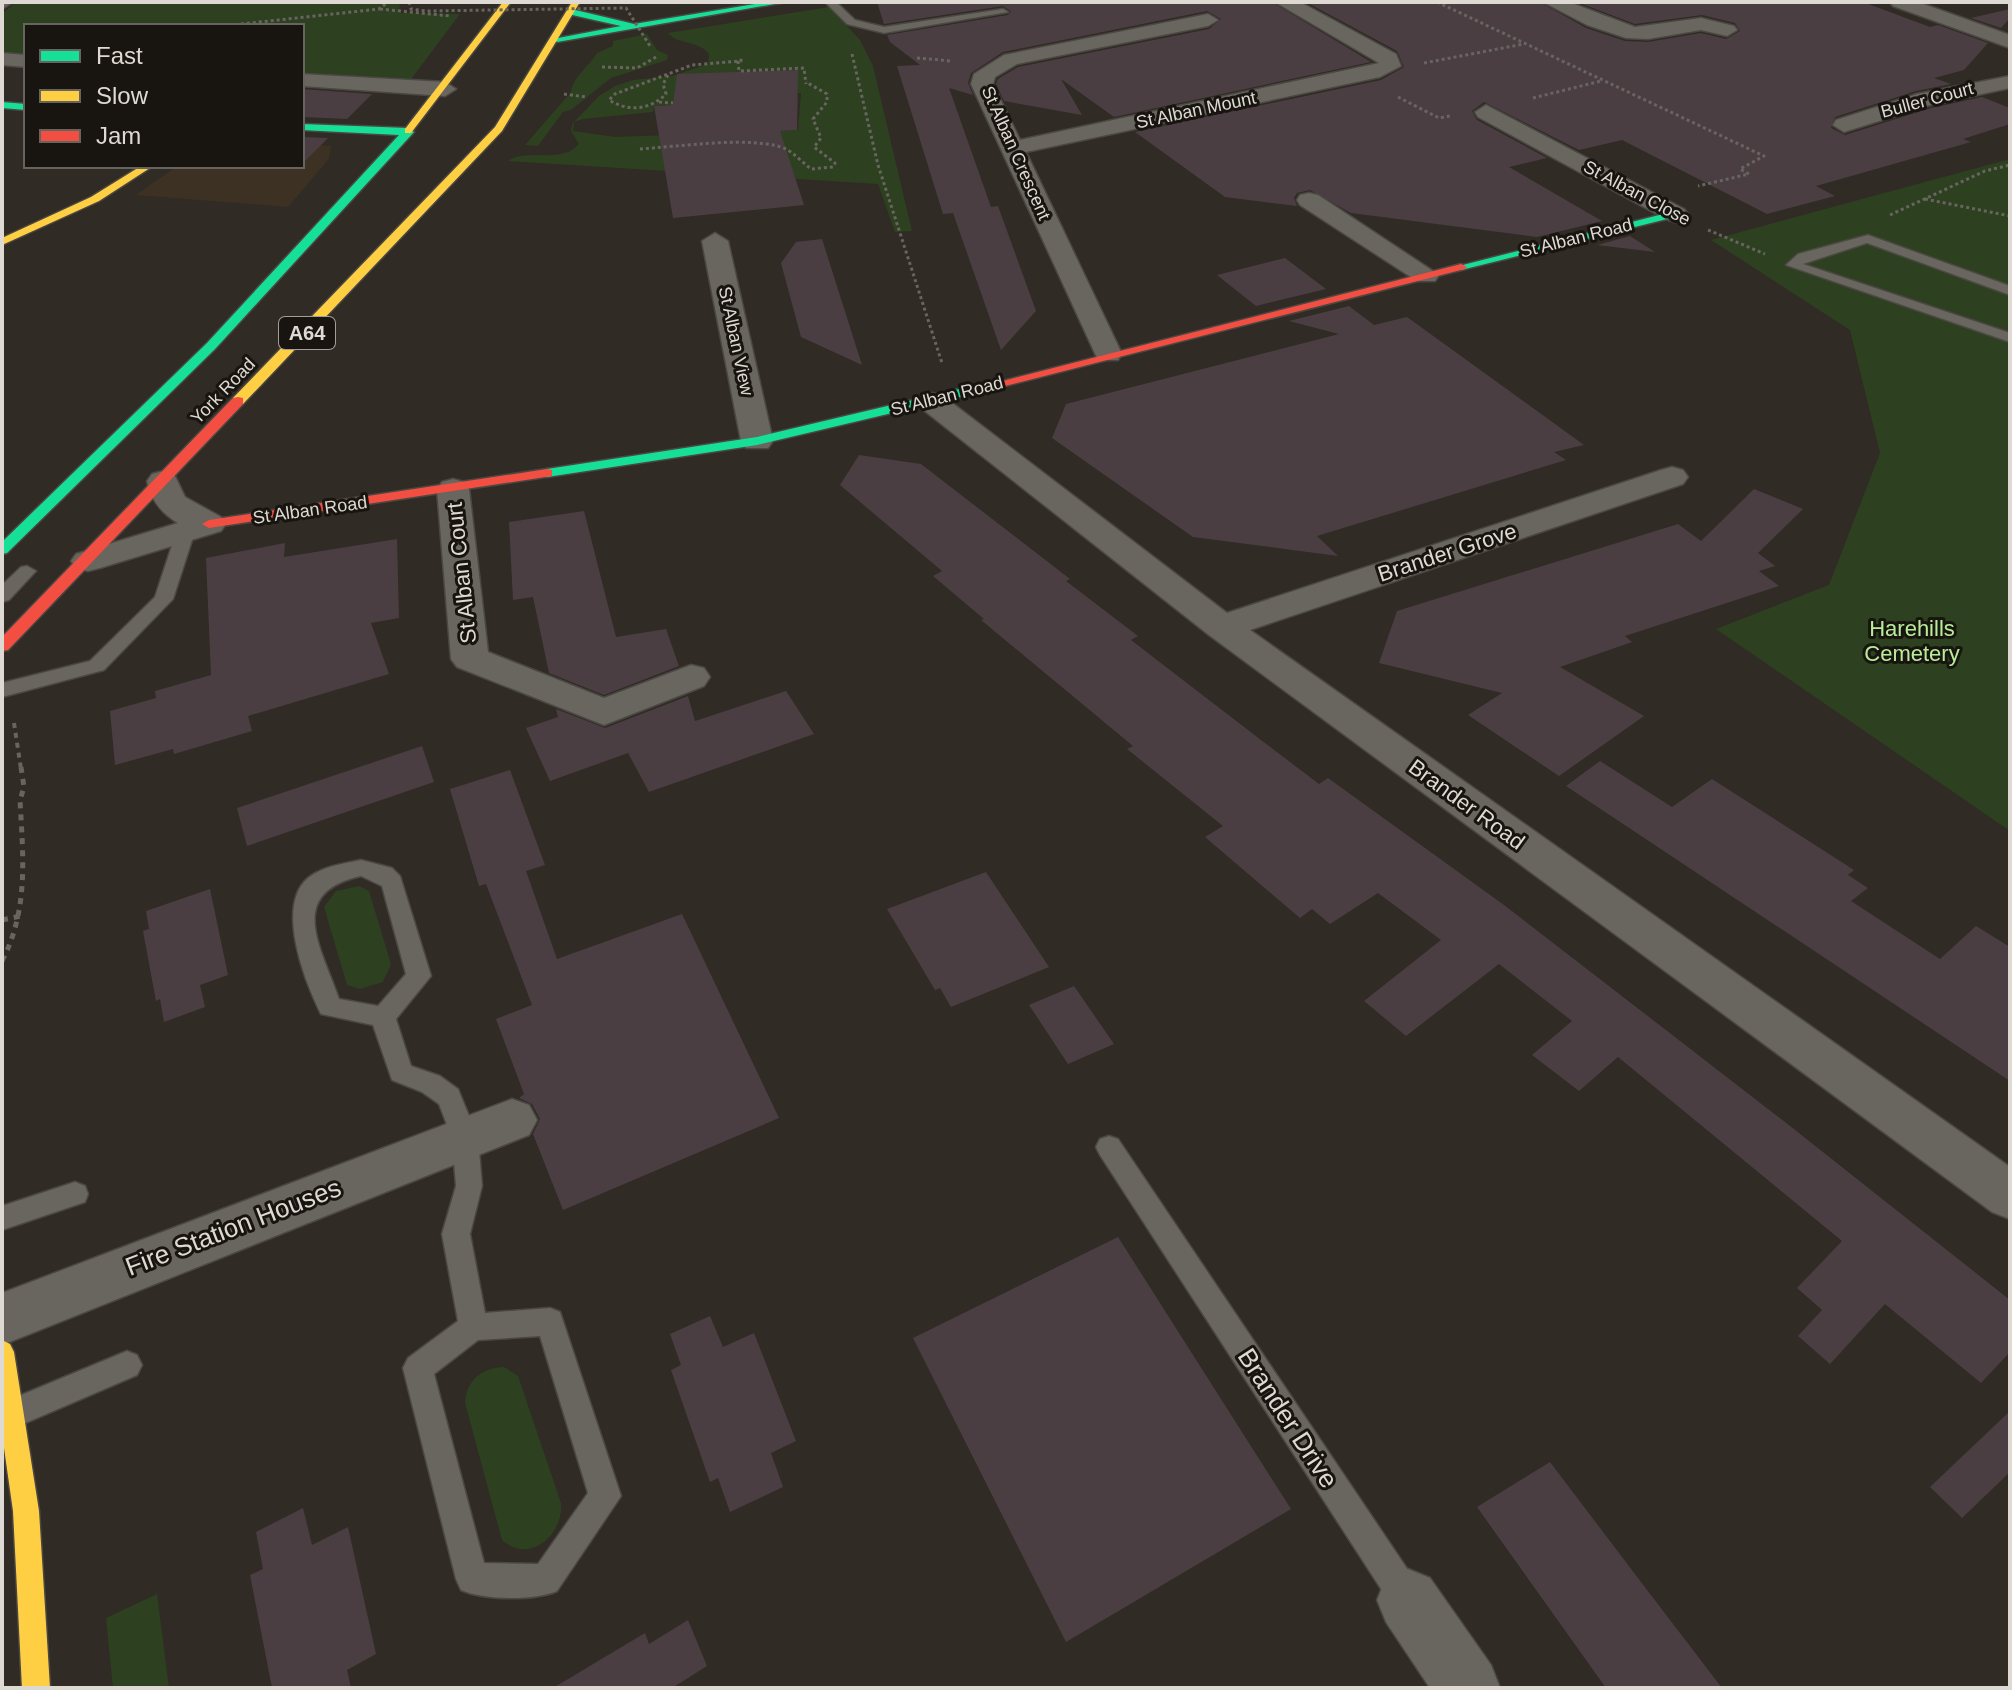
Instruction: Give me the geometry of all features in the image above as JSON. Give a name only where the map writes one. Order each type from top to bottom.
[{"type":"main road","name":"York Road","points":[[2,550],[121,440],[289,265],[451,82],[507,2]]},
{"type":"main road","points":[[527,46],[782,2]]},
{"type":"main road","name":"York Road","points":[[2,646],[88,561],[480,150],[557,39],[573,7]]},
{"type":"main road","points":[[573,7],[596,21],[632,26]]},
{"type":"main road","points":[[451,82],[485,63]]},
{"type":"main road","points":[[480,120],[517,99]]},
{"type":"main road","points":[[2,105],[24,107]]},
{"type":"main road","points":[[304,127],[438,133]]},
{"type":"main road","points":[[2,242],[95,199],[145,168]]},
{"type":"main road","name":"St Alban Road","points":[[197,525],[757,441],[942,399],[1108,354],[1675,214]]},
{"type":"main road","points":[[2,1352],[6,1416],[26,1511],[36,1688]]},
{"type":"street","points":[[1285,2],[1376,70]]},
{"type":"street","points":[[1553,2],[1636,37],[1635,33],[1692,22],[1727,30]]},
{"type":"street","points":[[1900,2],[2010,42]]},
{"type":"street","points":[[1934,14],[1973,5]]},
{"type":"street","name":"St Alban Crescent","points":[[1108,354],[982,84],[985,74],[995,66],[1031,53],[1208,20]]},
{"type":"street","points":[[2,59],[24,61]]},
{"type":"street","name":"St Alban Mount","points":[[1013,148],[1376,70]]},
{"type":"street","points":[[304,80],[451,82]]},
{"type":"street","name":"Buller Court","points":[[1844,125],[1925,99],[2010,82]]},
{"type":"street","name":"St Alban Close","points":[[1486,112],[1675,214]]},
{"type":"street","points":[[1309,200],[1426,275]]},
{"type":"street","name":"St Alban View","points":[[715,241],[757,441]]},
{"type":"street","name":"Brander Road","points":[[942,399],[1222,627],[2010,1196]]},
{"type":"street","name":"Brander Grove","points":[[1222,627],[1672,477]]},
{"type":"street","points":[[163,481],[165,499],[197,525]]},
{"type":"street","name":"St Alban Court","points":[[453,489],[470,659],[604,712],[691,677]]},
{"type":"street","name":"St Alban Road","points":[[88,561],[197,525]]},
{"type":"street","name":"Fire Station Houses","points":[[2,1319],[512,1120]]},
{"type":"street","name":"Brander Drive","points":[[1408,1600],[1468,1688]]},
{"type":"lane","points":[[830,2],[851,22],[884,30],[1003,12]]},
{"type":"lane","points":[[1793,265],[1803,257],[1868,239],[2010,291]]},
{"type":"lane","points":[[1793,265],[2010,338]]},
{"type":"lane","points":[[2,690],[97,666],[164,599],[197,525]]},
{"type":"lane","points":[[2,596],[27,571]]},
{"type":"lane","points":[[346,870],[374,870],[392,882],[419,976],[383,1017],[330,1007],[301,912],[309,891],[332,875],[346,870]]},
{"type":"lane","points":[[383,1017],[401,1073],[431,1084],[449,1097],[465,1138],[469,1186],[456,1234],[473,1327]]},
{"type":"lane","name":"Brander Drive","points":[[1109,1147],[1408,1600]]},
{"type":"lane","points":[[2,1218],[75,1194]]},
{"type":"lane","points":[[550,1322],[605,1496],[546,1580],[472,1579],[418,1368],[473,1327],[550,1322]]},
{"type":"lane","points":[[6,1416],[127,1365]]},
{"type":"path","points":[[379,9],[388,2]]},
{"type":"path","points":[[409,2],[411,9],[426,11],[626,8],[650,46]]},
{"type":"path","points":[[1437,2],[1764,156],[1740,169],[1749,174],[1647,199]]},
{"type":"path","points":[[241,24],[379,9],[451,16]]},
{"type":"path","points":[[851,22],[847,37],[878,165],[942,399]]},
{"type":"path","points":[[1376,70],[1525,44]]},
{"type":"path","points":[[851,51],[865,53]]},
{"type":"path","points":[[909,57],[995,66]]},
{"type":"path","points":[[640,149],[757,144],[788,150],[811,169],[833,167],[835,163],[814,147],[821,138],[813,119],[827,102],[827,94],[806,83],[804,68],[739,71],[740,59],[701,63],[609,98],[611,103],[621,106],[643,108],[659,102],[673,103]]},
{"type":"path","points":[[1376,70],[1439,118],[1486,112],[1604,81]]},
{"type":"path","points":[[659,102],[666,94],[663,84],[668,75]]},
{"type":"path","points":[[564,94],[586,97]]},
{"type":"path","points":[[614,110],[621,106]]},
{"type":"path","points":[[1868,239],[1865,227],[1985,171],[2010,165]]},
{"type":"path","points":[[1923,199],[2010,216]]},
{"type":"path","name":"St Alban Close","points":[[1675,214],[1793,265]]},
{"type":"path","points":[[2,961],[22,915],[20,800],[24,787],[21,752]]},
{"type":"path","points":[[2,920],[22,915]]},
{"type":"shaded area","points":[[304,144],[331,146],[329,159],[288,207],[136,195],[174,168],[304,168]]},
{"type":"green space","points":[[16,2],[400,2],[399,13],[460,14],[409,82],[304,75],[304,24],[24,24],[24,55],[2,53],[2,14]]},
{"type":"green space","points":[[829,7],[860,40],[873,66],[912,231],[895,232],[878,184],[508,161],[525,155],[554,155],[571,150],[579,144],[571,131],[572,124],[599,96],[615,86],[633,80],[672,76],[708,64],[709,54],[704,50],[668,33]],"holes":[[[797,70],[797,93],[801,93],[798,130],[615,137],[573,131],[574,122],[653,112],[654,106],[673,105],[748,72]]]},
{"type":"green space","points":[[647,34],[657,50],[668,55],[667,60],[611,78],[571,110],[563,112],[538,146],[525,145],[571,92],[578,77],[597,53],[613,46],[613,41]]},
{"type":"green space","name":"Harehills Cemetery","points":[[2010,159],[2010,831],[1716,629],[1829,585],[1880,453],[1850,330],[1711,240]]},
{"type":"green space","points":[[359,886],[369,891],[391,964],[383,982],[360,989],[347,985],[324,907],[336,891]]},
{"type":"green space","points":[[504,1367],[518,1376],[561,1503],[557,1525],[551,1535],[534,1547],[523,1549],[502,1540],[465,1403],[469,1388],[477,1377],[488,1370]]},
{"type":"green space","points":[[157,1594],[169,1688],[113,1688],[106,1618]]},
{"type":"building","points":[[877,2],[1272,2],[1371,62],[1114,117],[1061,79],[1082,115],[1004,101],[996,84],[998,79],[1018,67],[1209,29],[1221,19],[1207,11],[1003,52],[971,73],[968,83],[973,95],[949,88],[991,207],[998,206],[1036,311],[1001,350],[953,213],[943,214],[897,66],[920,65],[890,42],[887,35],[1008,15],[1011,11],[1003,6],[884,24]]},
{"type":"building","points":[[1306,2],[1540,2],[1586,28],[1625,41],[1648,42],[1701,33],[1726,39],[1740,31],[1735,23],[1702,15],[1635,24],[1577,2],[1863,2],[1930,27],[1938,25],[1988,43],[1964,70],[1934,78],[1951,84],[1916,91],[1835,117],[1831,128],[1845,135],[1931,108],[1982,97],[2010,108],[2010,124],[1963,139],[1971,142],[1816,186],[1835,196],[1767,214],[1622,140],[1579,150],[1484,102],[1472,111],[1477,120],[1547,158],[1509,167],[1602,221],[1537,237],[1351,213],[1310,190],[1297,193],[1294,198],[1297,206],[1225,197],[1135,132],[1381,80],[1404,67],[1397,51]]},
{"type":"building","points":[[2010,9],[2010,18],[2001,28],[1971,18]]},
{"type":"building","points":[[798,70],[797,130],[780,131],[804,205],[673,218],[654,106],[673,105],[677,74]]},
{"type":"building","points":[[304,89],[372,94],[347,119],[304,117]]},
{"type":"building","points":[[304,137],[328,138],[304,162]]},
{"type":"building","points":[[1630,236],[1655,252],[1597,245]]},
{"type":"building","points":[[822,239],[862,365],[801,337],[781,263],[796,242]]},
{"type":"building","points":[[1285,258],[1326,289],[1256,306],[1217,275]]},
{"type":"building","points":[[1349,306],[1374,325],[1407,317],[1584,445],[1554,452],[1566,460],[1317,536],[1338,556],[1193,537],[1052,438],[1066,404],[1339,334],[1289,321]]},
{"type":"building","points":[[859,455],[921,464],[1070,579],[1066,581],[1138,636],[1131,640],[1261,740],[1319,784],[1328,778],[1504,905],[1785,1122],[2010,1300],[2010,1352],[1981,1383],[1885,1304],[1830,1364],[1798,1336],[1822,1310],[1797,1288],[1842,1241],[1618,1057],[1579,1091],[1532,1055],[1572,1021],[1499,964],[1406,1036],[1364,1001],[1441,940],[1378,893],[1330,924],[1312,909],[1300,918],[1205,837],[1223,826],[1127,749],[1133,746],[981,620],[984,619],[933,576],[942,571],[840,485]]},
{"type":"building","points":[[1754,489],[1803,509],[1758,553],[1775,566],[1759,571],[1779,586],[1625,636],[1632,642],[1560,667],[1644,716],[1559,776],[1468,715],[1502,693],[1379,663],[1397,611],[1678,524],[1701,541]]},
{"type":"building","points":[[584,511],[616,637],[666,629],[679,666],[604,695],[549,673],[533,597],[513,600],[509,522]]},
{"type":"building","points":[[397,539],[399,618],[371,623],[389,674],[248,716],[252,731],[174,754],[173,749],[115,765],[110,711],[156,698],[155,691],[211,675],[206,558],[285,543],[284,557]]},
{"type":"building","points":[[786,691],[814,734],[649,792],[628,753],[550,781],[526,728],[558,717],[556,709],[605,728],[688,696],[695,721]]},
{"type":"building","points":[[422,746],[434,782],[247,846],[237,808]]},
{"type":"building","points":[[1600,761],[1672,807],[1712,779],[1854,870],[1848,875],[1868,888],[1851,901],[1940,959],[1976,926],[2010,947],[2010,1081],[1566,786]]},
{"type":"building","points":[[510,770],[545,865],[526,871],[557,959],[682,914],[779,1118],[563,1210],[533,1134],[540,1119],[532,1104],[519,1098],[524,1094],[496,1019],[532,1005],[486,884],[479,886],[450,789]]},
{"type":"building","points":[[986,872],[1049,967],[951,1007],[940,988],[935,990],[887,909]]},
{"type":"building","points":[[210,889],[228,975],[200,985],[205,1007],[164,1022],[160,999],[156,1001],[143,931],[149,929],[146,911]]},
{"type":"building","points":[[1074,986],[1114,1044],[1068,1064],[1029,1005]]},
{"type":"building","points":[[1118,1237],[1291,1509],[1066,1642],[913,1338]]},
{"type":"building","points":[[710,1316],[723,1347],[754,1333],[796,1441],[771,1453],[783,1487],[730,1512],[718,1478],[710,1482],[671,1370],[681,1365],[670,1334]]},
{"type":"building","points":[[2010,1411],[2010,1472],[1962,1518],[1930,1487]]},
{"type":"building","points":[[1550,1462],[1722,1688],[1606,1688],[1477,1507]]},
{"type":"building","points":[[303,1508],[312,1545],[348,1527],[376,1654],[347,1670],[351,1688],[272,1688],[250,1575],[263,1569],[256,1532]]},
{"type":"building","points":[[688,1620],[707,1666],[672,1688],[553,1688],[645,1633],[649,1644]]},
{"type":"traffic: fast","points":[[557,39],[782,2]]},
{"type":"traffic: fast","points":[[571,12],[632,26]]},
{"type":"traffic: fast","points":[[2,105],[24,107]]},
{"type":"traffic: fast","points":[[304,127],[409,132]]},
{"type":"traffic: fast","points":[[2,550],[211,346],[408,131]]},
{"type":"traffic: fast","points":[[1461,267],[1675,214]]},
{"type":"traffic: fast","points":[[547,473],[757,441],[997,384]]},
{"type":"traffic: slow","points":[[408,131],[507,2]]},
{"type":"traffic: slow","points":[[238,401],[499,129],[576,2]]},
{"type":"traffic: slow","points":[[2,242],[95,199],[145,168]]},
{"type":"traffic: slow","points":[[2,1352],[26,1511],[36,1688]]},
{"type":"traffic: jam","points":[[997,384],[1461,267]]},
{"type":"traffic: jam","points":[[2,646],[238,401]]},
{"type":"traffic: jam","points":[[209,524],[547,473]]}]
